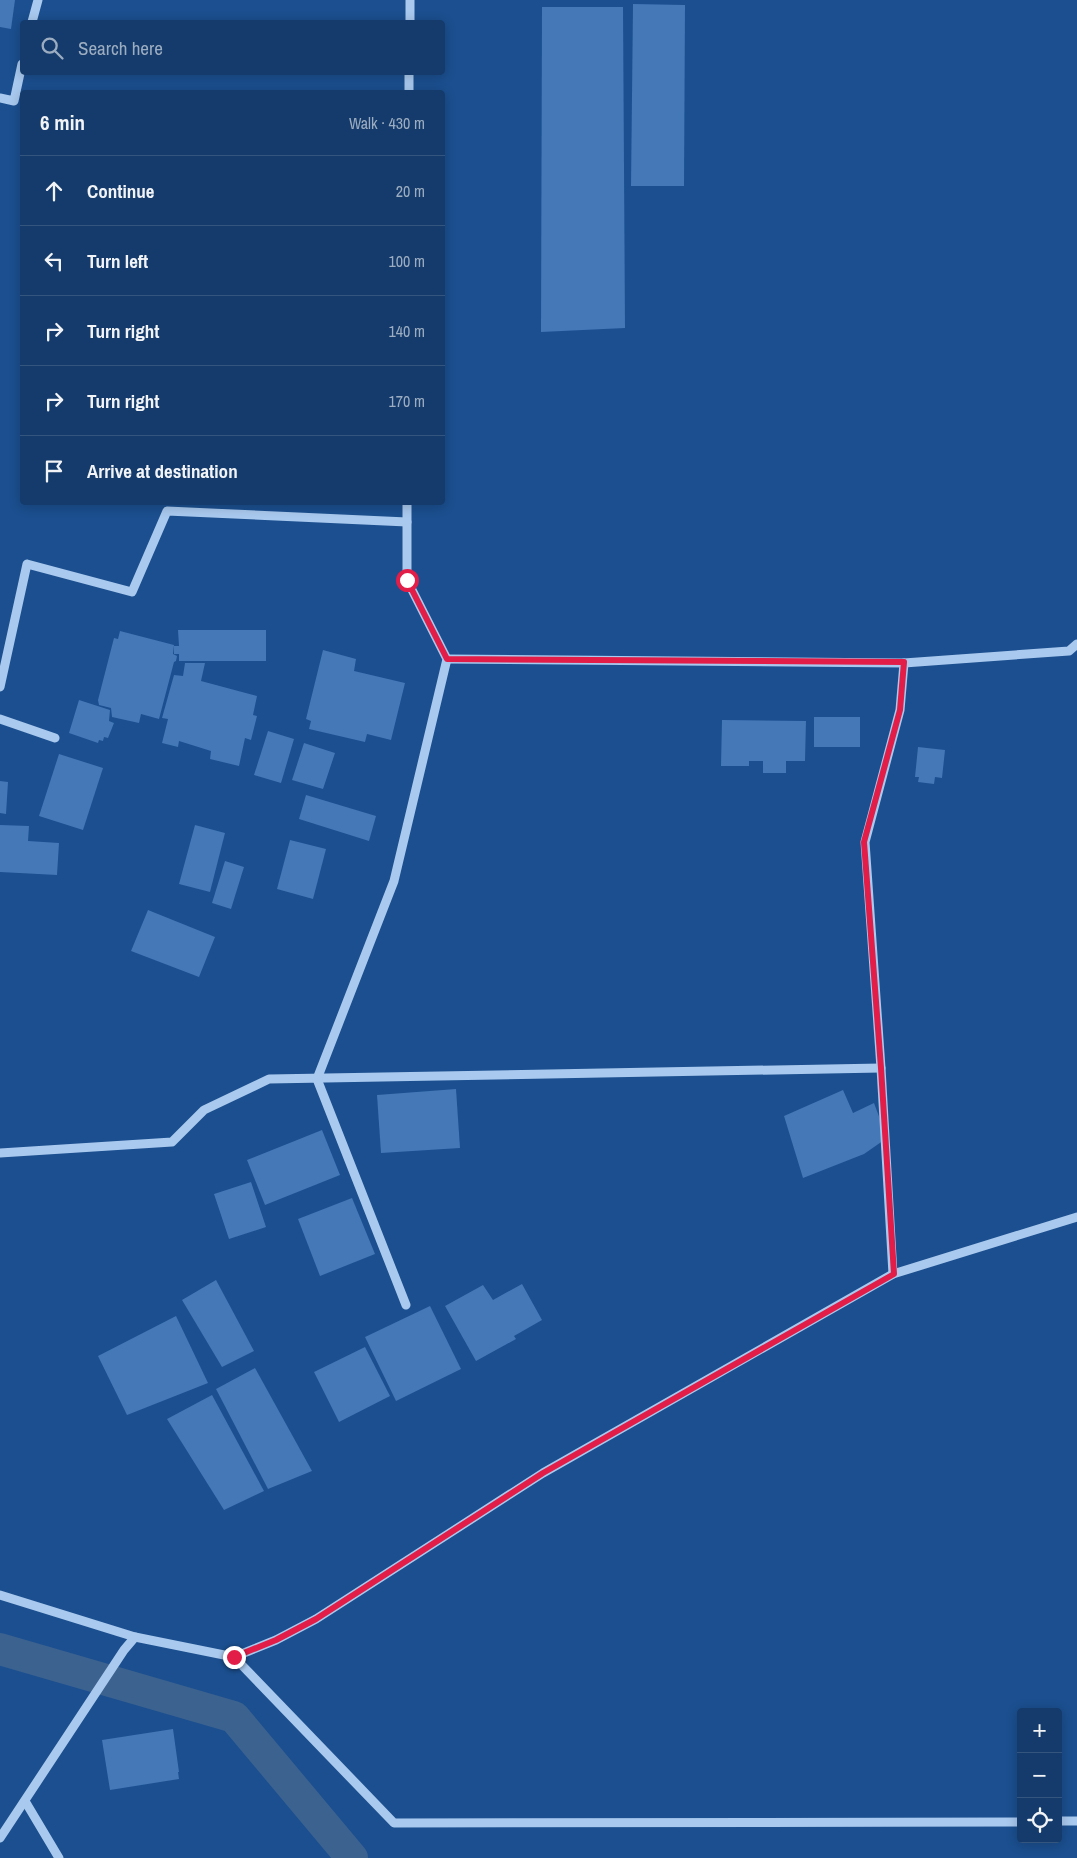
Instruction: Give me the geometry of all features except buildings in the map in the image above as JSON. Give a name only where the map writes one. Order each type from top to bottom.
[{"type":"street","points":[[33,20],[38,0]]},
{"type":"street","points":[[410,0],[410,20]]},
{"type":"street","points":[[0,98],[14,101],[20,73]]},
{"type":"street","points":[[409,75],[409,90]]},
{"type":"street","points":[[406,1305],[317,1079],[394,881],[447,659],[407,580],[407,505]]},
{"type":"street","points":[[0,687],[27,564],[132,592],[167,511],[407,522]]},
{"type":"street","points":[[447,659],[904,662],[1069,651],[1077,644]]},
{"type":"street","points":[[894,1274],[864,842],[900,710],[904,662]]},
{"type":"street","points":[[0,719],[55,738]]},
{"type":"street","points":[[0,1153],[172,1142],[204,1110],[269,1079],[881,1068]]},
{"type":"street","points":[[0,1595],[135,1637],[234,1657],[276,1640],[316,1619],[543,1473],[894,1274],[1077,1217]]},
{"type":"street","points":[[0,1838],[83,1710],[135,1637]]},
{"type":"street","points":[[234,1657],[394,1823],[1017,1822]]},
{"type":"street","points":[[25,1801],[59,1858]]},
{"type":"street","points":[[1062,1822],[1077,1821]]},
{"type":"waterway","points":[[0,1649],[234,1717],[352,1858]]},
{"type":"route","points":[[234,1657],[276,1640],[316,1619],[543,1473],[894,1274],[864,842],[900,710],[904,662],[447,659],[407,580]]}]
